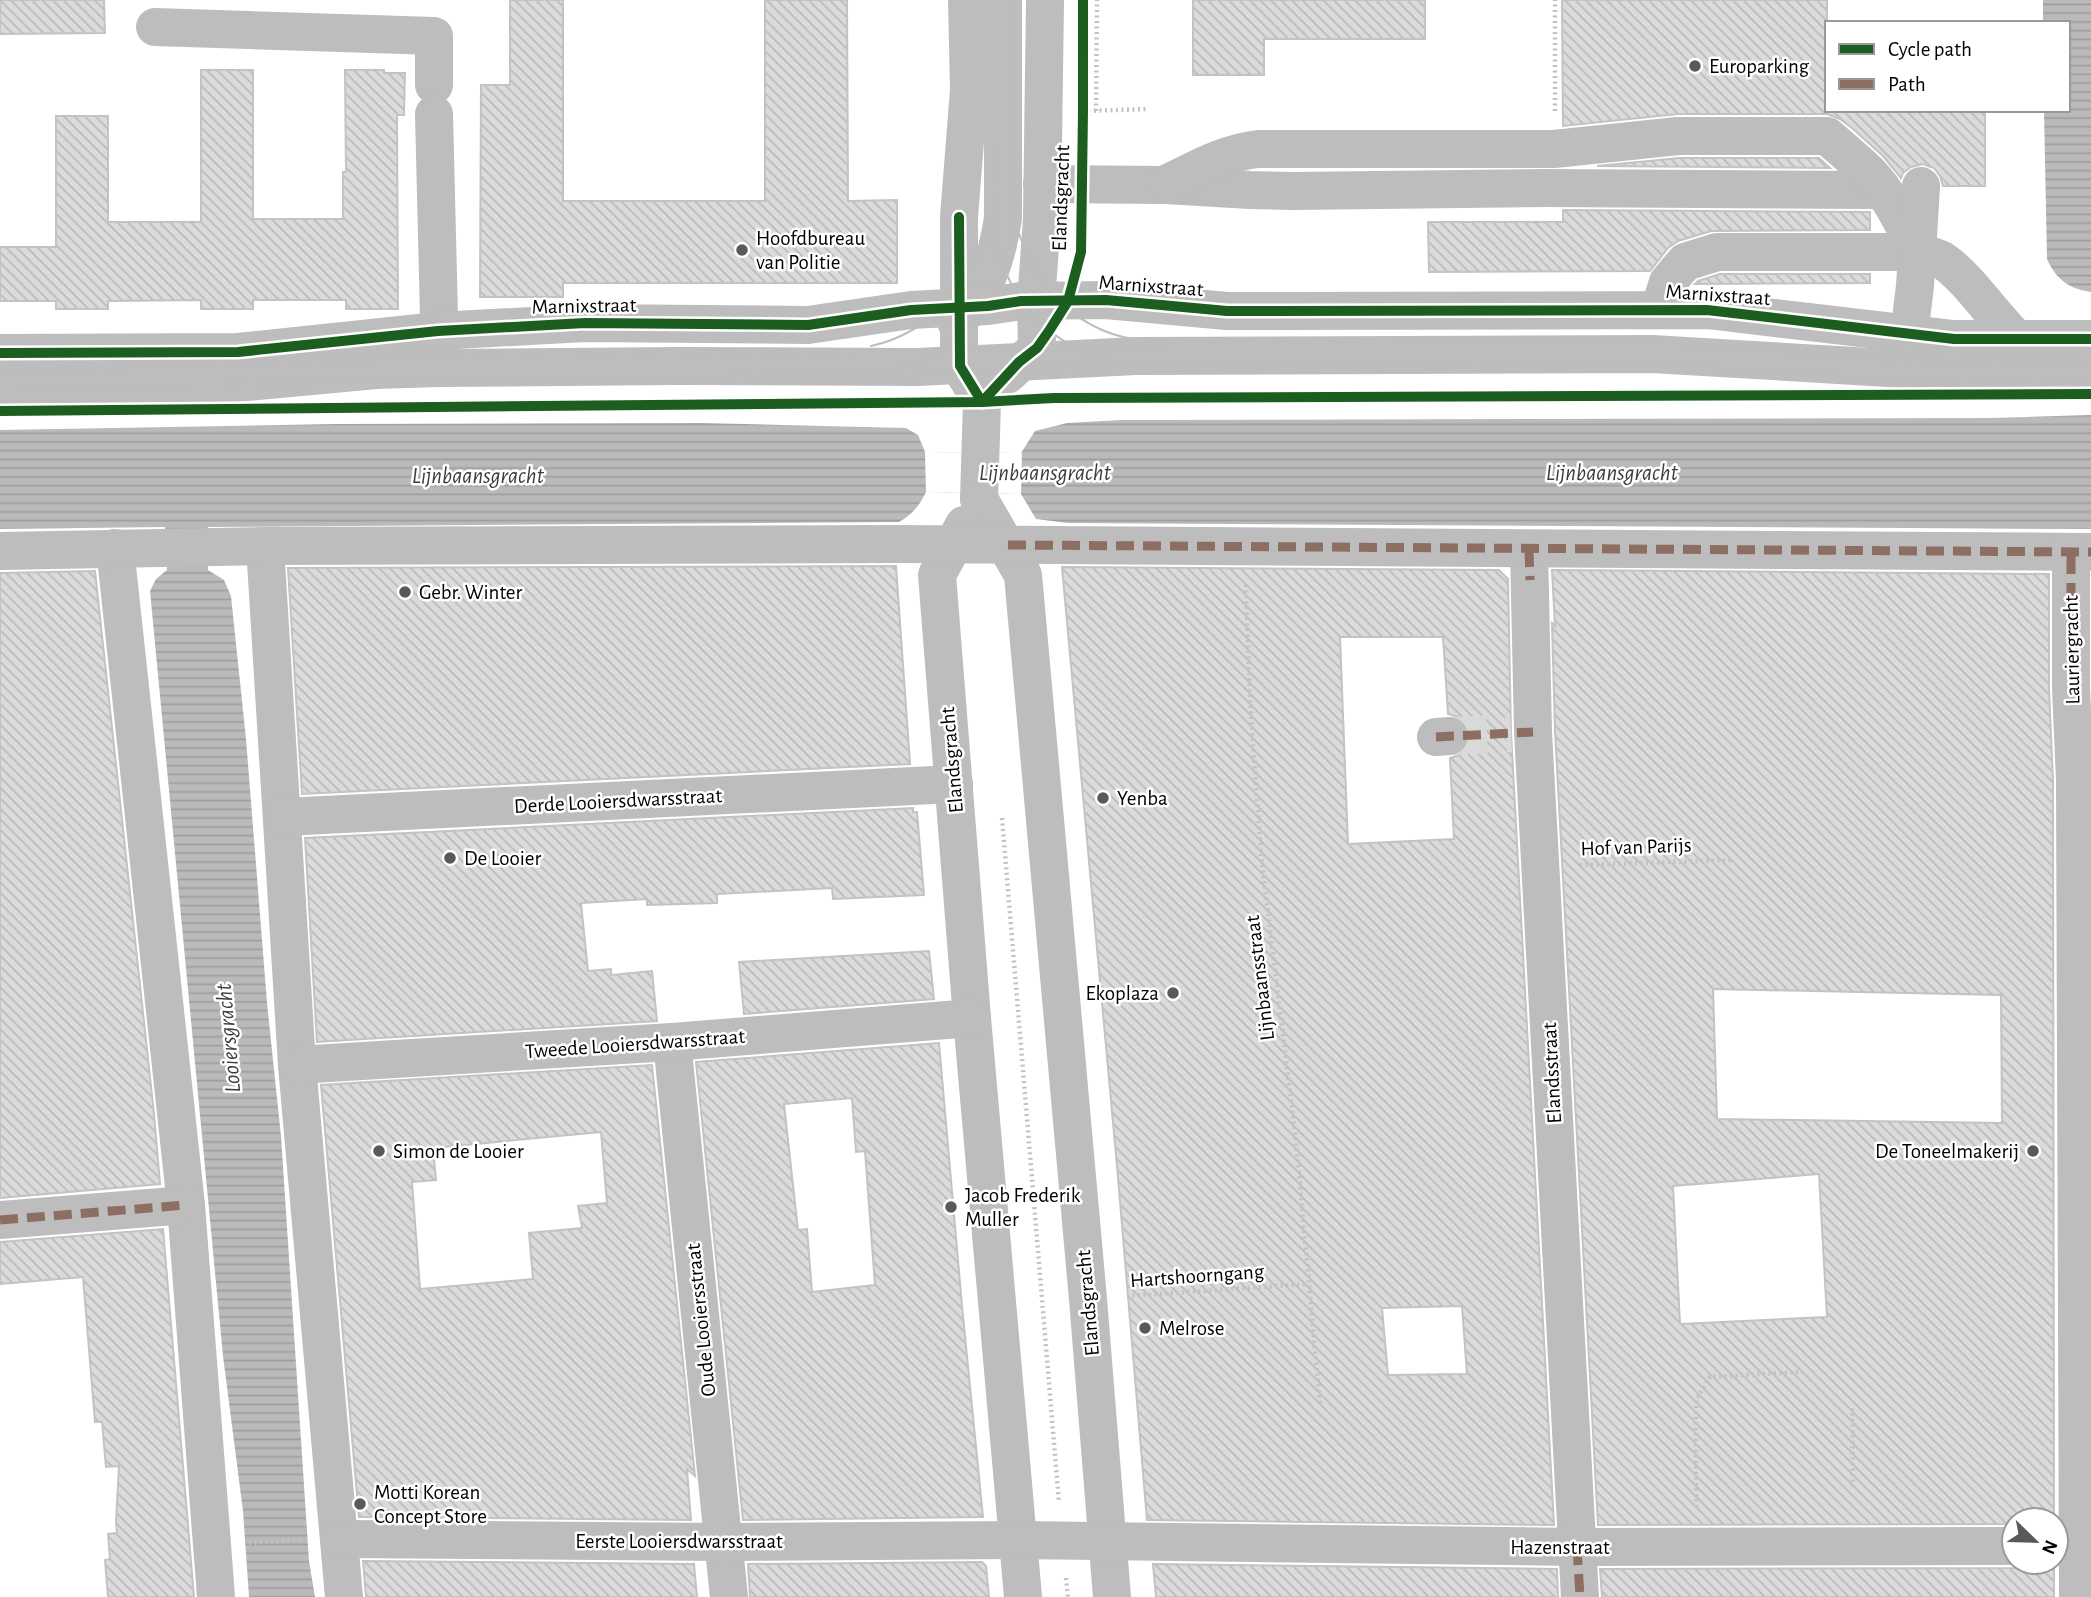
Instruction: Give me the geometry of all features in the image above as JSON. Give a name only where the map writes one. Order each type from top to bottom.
[{"type":"street","points":[[967,0],[969,90],[959,217],[963,312],[960,366],[982,402],[979,499]]},
{"type":"street","name":"Elandsgracht","points":[[876,366],[915,355],[963,312],[990,275],[1003,218],[1003,0]]},
{"type":"street","name":"Elandsgracht","points":[[982,402],[1019,362],[1037,348],[1045,0]]},
{"type":"street","points":[[155,27],[434,36],[440,374]]},
{"type":"street","points":[[1166,185],[1217,159],[1258,149],[1554,149],[1678,136],[1827,136],[1869,173],[1900,218],[1916,252]]},
{"type":"street","points":[[1606,190],[1629,140]]},
{"type":"street","points":[[1042,184],[1166,185],[1260,191],[1882,190]]},
{"type":"street","points":[[1907,352],[1915,286],[1921,186]]},
{"type":"street","name":"Elandsgracht","points":[[1003,218],[1018,272],[1036,302],[1056,321],[1100,346],[1136,356]]},
{"type":"street","points":[[1659,310],[1668,282],[1685,262],[1717,252],[1916,252],[1940,259],[1958,274],[2018,340]]},
{"type":"street","name":"Marnixstraat","points":[[0,353],[238,352],[438,331],[585,323],[808,325],[911,310],[963,312],[1021,301],[1106,300],[1227,311],[1707,310],[1907,352],[1966,340],[2091,339]]},
{"type":"street","name":"Marnixstraat","points":[[0,385],[225,384],[376,370],[440,374],[960,366],[1136,356],[1907,352],[2091,368]]},
{"type":"street","name":"Elandsgracht","points":[[1023,1597],[972,1018],[937,575],[979,499],[1023,575],[1112,1597]]},
{"type":"street","points":[[0,551],[250,547],[952,544],[1244,546],[1530,564],[2081,552]]},
{"type":"street","points":[[250,547],[283,817],[323,1539],[344,1597]]},
{"type":"street","points":[[129,548],[186,1205],[216,1597]]},
{"type":"street","name":"Lauriergracht","points":[[2078,1597],[2075,1546],[2075,780],[2071,601],[2081,552]]},
{"type":"street","name":"Elandsstraat","points":[[1530,564],[1522,732],[1541,866],[1580,1597]]},
{"type":"street","name":"Derde Looiersdwarsstraat","points":[[283,817],[954,784]]},
{"type":"street","name":"Tweede Looiersdwarsstraat","points":[[298,1065],[672,1042],[972,1018]]},
{"type":"street","name":"Oude Looiersstraat","points":[[672,1042],[729,1597]]},
{"type":"street","points":[[0,1220],[186,1205]]},
{"type":"street","name":"Eerste Looiersdwarsstraat","points":[[323,1539],[1063,1541]]},
{"type":"street","name":"Hazenstraat","points":[[1063,1541],[1577,1547],[2000,1546]]},
{"type":"path","points":[[1097,0],[1097,111]]},
{"type":"path","points":[[1554,149],[1552,7],[1555,0]]},
{"type":"path","points":[[1083,111],[1149,109]]},
{"type":"path","points":[[1001,807],[1068,1597]]},
{"type":"path","points":[[1696,1546],[1696,1400],[1710,1377],[1798,1372]]},
{"type":"path","points":[[1852,1408],[1853,1490]]},
{"type":"path","points":[[237,1544],[323,1539]]},
{"type":"water","points":[[2043,0],[2091,0],[2091,292],[2064,282],[2047,259],[2044,112],[2070,112],[2070,21],[2043,21]]},
{"type":"water","points":[[2091,415],[2091,529],[1068,523],[1036,519],[1021,494],[926,492],[915,509],[899,522],[208,527],[208,570],[224,580],[231,596],[246,739],[267,1003],[281,1136],[309,1561],[315,1597],[249,1597],[243,1511],[223,1356],[150,591],[156,579],[167,570],[165,527],[0,529],[0,430],[337,424],[702,423],[906,428],[918,435],[925,452],[1021,453],[1035,431],[1067,423],[1121,420],[1991,418]]},
{"type":"pier","points":[[925,452],[1022,453],[1021,494],[926,492]]},
{"type":"building","points":[[0,0],[104,0],[105,33],[0,34]]},
{"type":"building","points":[[510,0],[563,0],[563,201],[765,201],[765,0],[847,0],[848,201],[897,200],[897,283],[563,283],[563,297],[480,297],[481,85],[510,85]]},
{"type":"building","points":[[1193,0],[1425,0],[1425,39],[1264,39],[1264,75],[1193,75]]},
{"type":"building","points":[[1562,0],[1827,0],[1825,112],[1985,112],[1985,186],[1943,186],[1934,168],[1923,164],[1911,167],[1901,178],[1883,156],[1852,128],[1827,114],[1678,114],[1563,126]]},
{"type":"building","points":[[201,70],[253,70],[253,219],[343,219],[343,172],[346,172],[345,70],[405,73],[404,115],[397,115],[398,309],[346,309],[346,300],[253,300],[253,309],[201,309],[201,300],[108,301],[108,309],[56,309],[56,301],[0,301],[0,247],[56,247],[56,116],[108,116],[108,222],[201,222]]},
{"type":"building","points":[[1679,158],[1819,158],[1830,168],[1597,166]]},
{"type":"building","points":[[1563,210],[1870,212],[1870,230],[1711,231],[1678,241],[1668,248],[1650,271],[1429,272],[1428,222],[1563,222]]},
{"type":"building","points":[[1720,274],[1870,274],[1870,283],[1695,284]]},
{"type":"building","points":[[896,566],[910,764],[302,794],[288,568]]},
{"type":"building","points":[[1062,567],[1499,570],[1508,579],[1511,733],[1554,1525],[1147,1520]],"holes":[[[1340,637],[1443,637],[1448,714],[1467,723],[1471,735],[1462,754],[1450,758],[1454,839],[1348,844]],[[1462,1306],[1467,1374],[1388,1375],[1382,1308]]]},
{"type":"building","points":[[1552,570],[2049,574],[2049,688],[2053,781],[2054,1506],[2000,1506],[2000,1524],[1598,1525],[1555,731],[1552,623],[1555,626]],"holes":[[[1713,989],[2001,995],[2002,1123],[1717,1119]],[[1819,1174],[1827,1317],[1680,1324],[1673,1186]]]},
{"type":"building","points":[[95,571],[160,1184],[0,1198],[0,573]]},
{"type":"building","points":[[913,808],[913,812],[917,812],[924,895],[833,899],[832,888],[717,894],[717,903],[647,905],[647,899],[581,903],[588,971],[611,969],[611,975],[652,971],[657,1021],[317,1042],[305,838]]},
{"type":"building","points":[[929,951],[934,999],[744,1014],[739,962]]},
{"type":"building","points":[[939,1043],[983,1517],[743,1520],[696,1062]],"holes":[[[852,1098],[856,1152],[865,1151],[875,1285],[812,1292],[807,1229],[798,1230],[784,1104]]]},
{"type":"building","points":[[652,1065],[695,1476],[687,1469],[691,1520],[359,1517],[321,1085]],"holes":[[[601,1132],[607,1203],[578,1206],[582,1228],[529,1233],[533,1279],[420,1289],[412,1182],[436,1180],[433,1148]]]},
{"type":"building","points":[[163,1229],[194,1597],[108,1597],[105,1560],[110,1559],[108,1534],[117,1533],[119,1466],[106,1467],[102,1422],[95,1422],[83,1277],[0,1284],[0,1242]]},
{"type":"building","points":[[363,1561],[694,1564],[697,1597],[366,1597]]},
{"type":"building","points":[[982,1562],[986,1566],[989,1597],[750,1597],[748,1564]]},
{"type":"building","points":[[1153,1564],[1557,1569],[1558,1597],[1156,1597]]},
{"type":"building","points":[[2000,1568],[2000,1576],[2054,1576],[2054,1597],[1602,1597],[1600,1569]]},
{"type":"tunnel","points":[[1449,736],[1511,733]]},
{"type":"tram line","points":[[994,0],[994,207],[996,233],[1004,267],[1025,305],[1055,335],[1074,347],[1115,363]]},
{"type":"tram line","points":[[897,369],[921,361],[961,337],[990,302],[1000,281],[1011,232],[1012,0]]},
{"type":"tram line","points":[[871,346],[913,329],[948,301],[975,264],[990,221]]},
{"type":"tram line","points":[[1016,223],[1032,264],[1058,299],[1092,325],[1111,334],[1133,339]]},
{"type":"tram line","points":[[0,371],[440,357],[921,350],[1168,343],[1653,342],[1894,360],[2091,359]]},
{"type":"tram line","points":[[0,390],[440,380],[917,375],[1063,368],[1650,365],[1905,380],[2091,378]]},
{"type":"marked path","points":[[1008,545],[2091,552]]},
{"type":"marked path","points":[[1529,549],[1530,580]]},
{"type":"marked path","points":[[2071,552],[2071,601]]},
{"type":"marked path","points":[[1436,737],[1533,732]]},
{"type":"marked path","points":[[0,1220],[186,1205]]},
{"type":"marked path","points":[[1577,1547],[1580,1597]]},
{"type":"cycle path","points":[[982,402],[1019,362],[1037,348],[1049,331],[1068,301],[1081,252],[1083,0]]},
{"type":"cycle path","points":[[959,217],[960,366],[982,402]]},
{"type":"cycle path","points":[[0,353],[238,352],[438,331],[585,323],[808,325],[911,310],[988,306],[1021,301],[1106,300],[1227,311],[1707,310],[1954,339],[2091,339]]},
{"type":"cycle path","points":[[0,411],[982,402],[1054,398],[2091,394]]},
{"type":"place","name":"Europarking","points":[[1695,66]]},
{"type":"place","name":"Hoofdbureau van Politie","points":[[742,250]]},
{"type":"place","name":"Gebr. Winter","points":[[405,592]]},
{"type":"place","name":"Yenba","points":[[1103,798]]},
{"type":"place","name":"De Looier","points":[[450,858]]},
{"type":"place","name":"Ekoplaza","points":[[1173,993]]},
{"type":"place","name":"Simon de Looier","points":[[379,1151]]},
{"type":"place","name":"De Toneelmakerij","points":[[2033,1151]]},
{"type":"place","name":"Jacob Frederik Muller","points":[[951,1207]]},
{"type":"place","name":"Melrose","points":[[1145,1328]]},
{"type":"place","name":"Motti Korean Concept Store","points":[[360,1504]]},
{"type":"water label","name":"Lijnbaansgracht","points":[[1045,473]]},
{"type":"water label","name":"Lijnbaansgracht","points":[[1612,473]]},
{"type":"water label","name":"Lijnbaansgracht","points":[[478,476]]},
{"type":"water label","name":"Looiersgracht","points":[[229,1038]]}]
